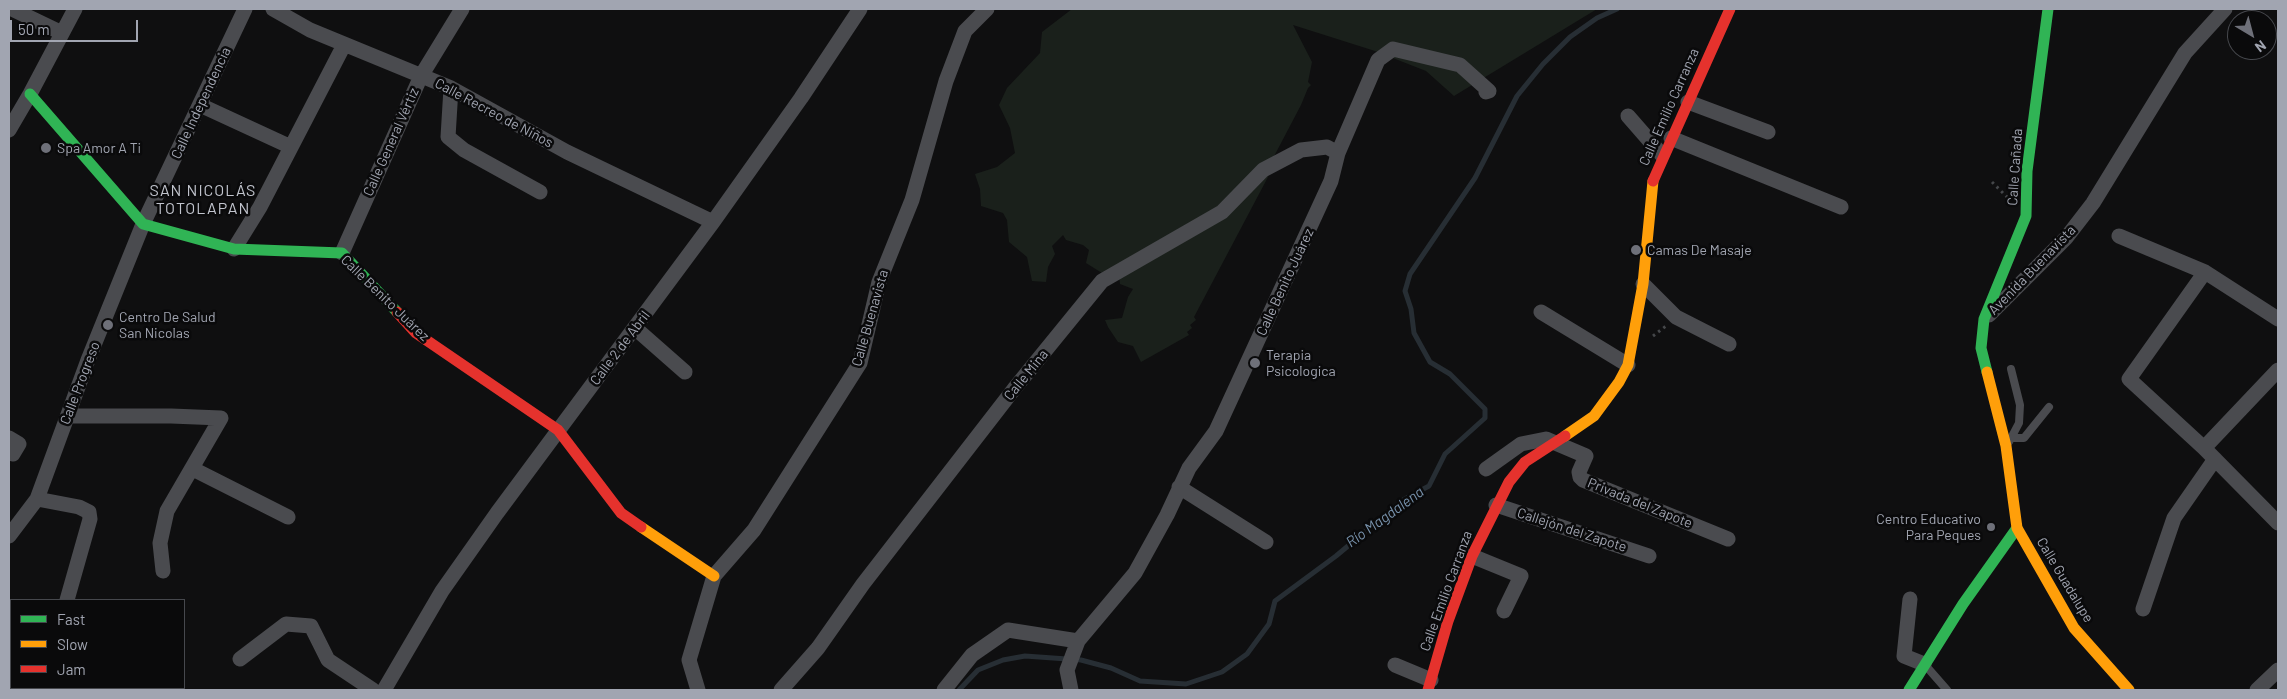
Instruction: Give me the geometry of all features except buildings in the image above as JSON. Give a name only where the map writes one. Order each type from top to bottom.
[{"type":"street","points":[[12,9],[62,33]]},
{"type":"street","points":[[9,130],[75,9]]},
{"type":"street","name":"Calle Independencia","points":[[143,224],[245,9]]},
{"type":"street","name":"Calle Recreo de Niños","points":[[273,9],[310,30],[451,88],[567,152],[713,222]]},
{"type":"street","name":"Calle General Vértiz","points":[[342,252],[421,76],[462,9]]},
{"type":"street","name":"Calle 2 de Abril","points":[[384,690],[442,591],[558,430],[713,222],[801,98],[860,9]]},
{"type":"street","name":"Calle Buenavista","points":[[700,689],[689,660],[714,576],[754,530],[860,364],[879,282],[912,200],[946,81],[965,31],[987,9]]},
{"type":"street","name":"Calle Emilio Carranza","points":[[1430,685],[1448,621],[1472,556],[1509,482],[1525,462],[1594,416],[1619,382],[1628,365],[1632,354],[1644,284],[1652,186],[1662,155],[1730,9]]},
{"type":"street","name":"Calle Cañada","points":[[1984,319],[2026,216],[2026,171],[2048,9]]},
{"type":"street","name":"Avenida Buenavista","points":[[2017,528],[2009,442],[1981,348],[1984,319],[2066,238],[2093,203],[2184,53],[2225,9]]},
{"type":"street","points":[[234,249],[260,207],[344,45]]},
{"type":"street","name":"Calle Benito Juárez","points":[[1071,690],[1067,670],[1078,643],[1135,573],[1167,515],[1189,468],[1216,431],[1331,182],[1338,153],[1378,60],[1393,49],[1460,65],[1489,91],[1486,92]]},
{"type":"street","points":[[451,88],[448,137],[464,150],[540,192]]},
{"type":"street","points":[[30,94],[143,224]]},
{"type":"street","points":[[1688,102],[1768,132]]},
{"type":"street","points":[[200,105],[291,147]]},
{"type":"street","points":[[1628,116],[1662,155]]},
{"type":"street","points":[[1671,138],[1841,206]]},
{"type":"street","name":"Calle Mina","points":[[781,690],[818,648],[863,584],[1002,405],[1102,281],[1222,212],[1263,170],[1301,150],[1327,147],[1338,153]]},
{"type":"street","name":"Calle Benito Juárez","points":[[143,224],[234,249],[342,252],[416,333],[558,430],[621,513],[714,576]]},
{"type":"street","name":"Calle Progreso","points":[[9,536],[37,499],[143,224]]},
{"type":"street","points":[[2119,236],[2205,272],[2278,319]]},
{"type":"street","points":[[2205,272],[2129,379],[2204,448],[2278,523]]},
{"type":"street","points":[[1644,284],[1676,317],[1730,344]]},
{"type":"street","points":[[1541,312],[1628,365]]},
{"type":"street","points":[[635,328],[685,372]]},
{"type":"street","points":[[2204,448],[2278,370]]},
{"type":"street","points":[[68,416],[222,418],[167,511],[160,543],[163,571]]},
{"type":"street","points":[[9,438],[19,444],[13,454],[9,453]]},
{"type":"street","points":[[1486,469],[1521,444],[1546,439],[1554,442]]},
{"type":"street","name":"Privada del Zapote","points":[[1554,442],[1586,456],[1579,472],[1583,480],[1728,539]]},
{"type":"street","points":[[2142,609],[2174,518],[2215,459]]},
{"type":"street","points":[[193,468],[288,517]]},
{"type":"street","points":[[1179,487],[1266,542]]},
{"type":"street","points":[[37,499],[79,507],[89,512],[90,518],[67,599]]},
{"type":"street","name":"Callejón del Zapote","points":[[1496,505],[1649,556]]},
{"type":"street","points":[[1909,690],[1963,604],[2017,528]]},
{"type":"street","name":"Calle Guadalupe","points":[[2017,528],[2074,628],[2129,690]]},
{"type":"street","points":[[1472,556],[1521,576],[1504,611]]},
{"type":"street","points":[[1910,599],[1904,656],[1924,664]]},
{"type":"street","points":[[240,659],[286,624],[310,626],[328,660],[372,690]]},
{"type":"street","points":[[944,690],[972,655],[1008,630],[1078,643]]},
{"type":"street","points":[[1395,665],[1430,685]]},
{"type":"street","points":[[2257,690],[2278,670]]},
{"type":"lane","points":[[2009,442],[2019,423],[2020,405],[2011,369]]},
{"type":"lane","points":[[2009,442],[2024,438],[2049,407]]},
{"type":"lane","points":[[1924,664],[1948,690]]},
{"type":"path","points":[[1648,340],[1676,317]]},
{"type":"shaded area","points":[[1072,9],[1597,9],[1454,96],[1426,71],[1375,51],[1293,25],[1312,62],[1308,82],[1311,85],[1270,164],[1268,177],[1194,317],[1196,320],[1190,325],[1192,328],[1187,332],[1189,335],[1141,362],[1133,346],[1118,342],[1105,320],[1122,318],[1128,297],[1133,289],[1120,284],[1118,267],[1102,273],[1086,263],[1089,250],[1083,245],[1066,240],[1063,235],[1052,246],[1055,254],[1048,267],[1046,282],[1032,281],[1027,257],[1009,242],[1007,220],[1003,213],[981,206],[980,189],[975,174],[997,167],[1015,153],[1010,128],[999,105],[1007,88],[1040,53],[1042,32]]},
{"type":"waterway","name":"Río Magdalena","points":[[959,690],[978,670],[1003,660],[1025,656],[1081,660],[1111,668],[1140,681],[1186,684],[1222,672],[1247,654],[1269,624],[1275,601],[1336,556],[1403,500],[1429,486],[1445,454],[1485,418],[1485,409],[1450,374],[1430,362],[1414,333],[1411,309],[1405,291],[1410,274],[1475,178],[1517,96],[1543,64],[1570,37],[1597,18],[1617,9]]},
{"type":"traffic: fast","points":[[1987,372],[1981,348],[1984,319],[2026,216],[2027,171],[2048,9]]},
{"type":"traffic: fast","points":[[30,94],[143,224],[234,249],[342,253],[397,312]]},
{"type":"traffic: fast","points":[[1909,690],[1963,604],[2017,528]]},
{"type":"traffic: slow","points":[[1565,436],[1594,416],[1619,382],[1628,365],[1643,284],[1653,181]]},
{"type":"traffic: slow","points":[[1987,372],[2006,446],[2017,528],[2074,628],[2129,690]]},
{"type":"traffic: slow","points":[[641,527],[714,576]]},
{"type":"traffic: jam","points":[[1653,181],[1730,9]]},
{"type":"traffic: jam","points":[[397,312],[416,333],[558,430],[621,513],[641,527]]},
{"type":"traffic: jam","points":[[1428,690],[1448,621],[1472,556],[1509,482],[1525,462],[1565,436]]},
{"type":"place","name":"Spa Amor A Ti","points":[[46,148]]},
{"type":"place","name":"Camas De Masaje","points":[[1636,250]]},
{"type":"place","name":"Centro De Salud San Nicolas","points":[[108,325]]},
{"type":"place","name":"Terapia Psicologica","points":[[1255,363]]},
{"type":"place","name":"Centro Educativo Para Peques","points":[[1991,527]]},
{"type":"district","name":"SAN NICOLÁS TOTOLAPAN","points":[[203,200]]}]
